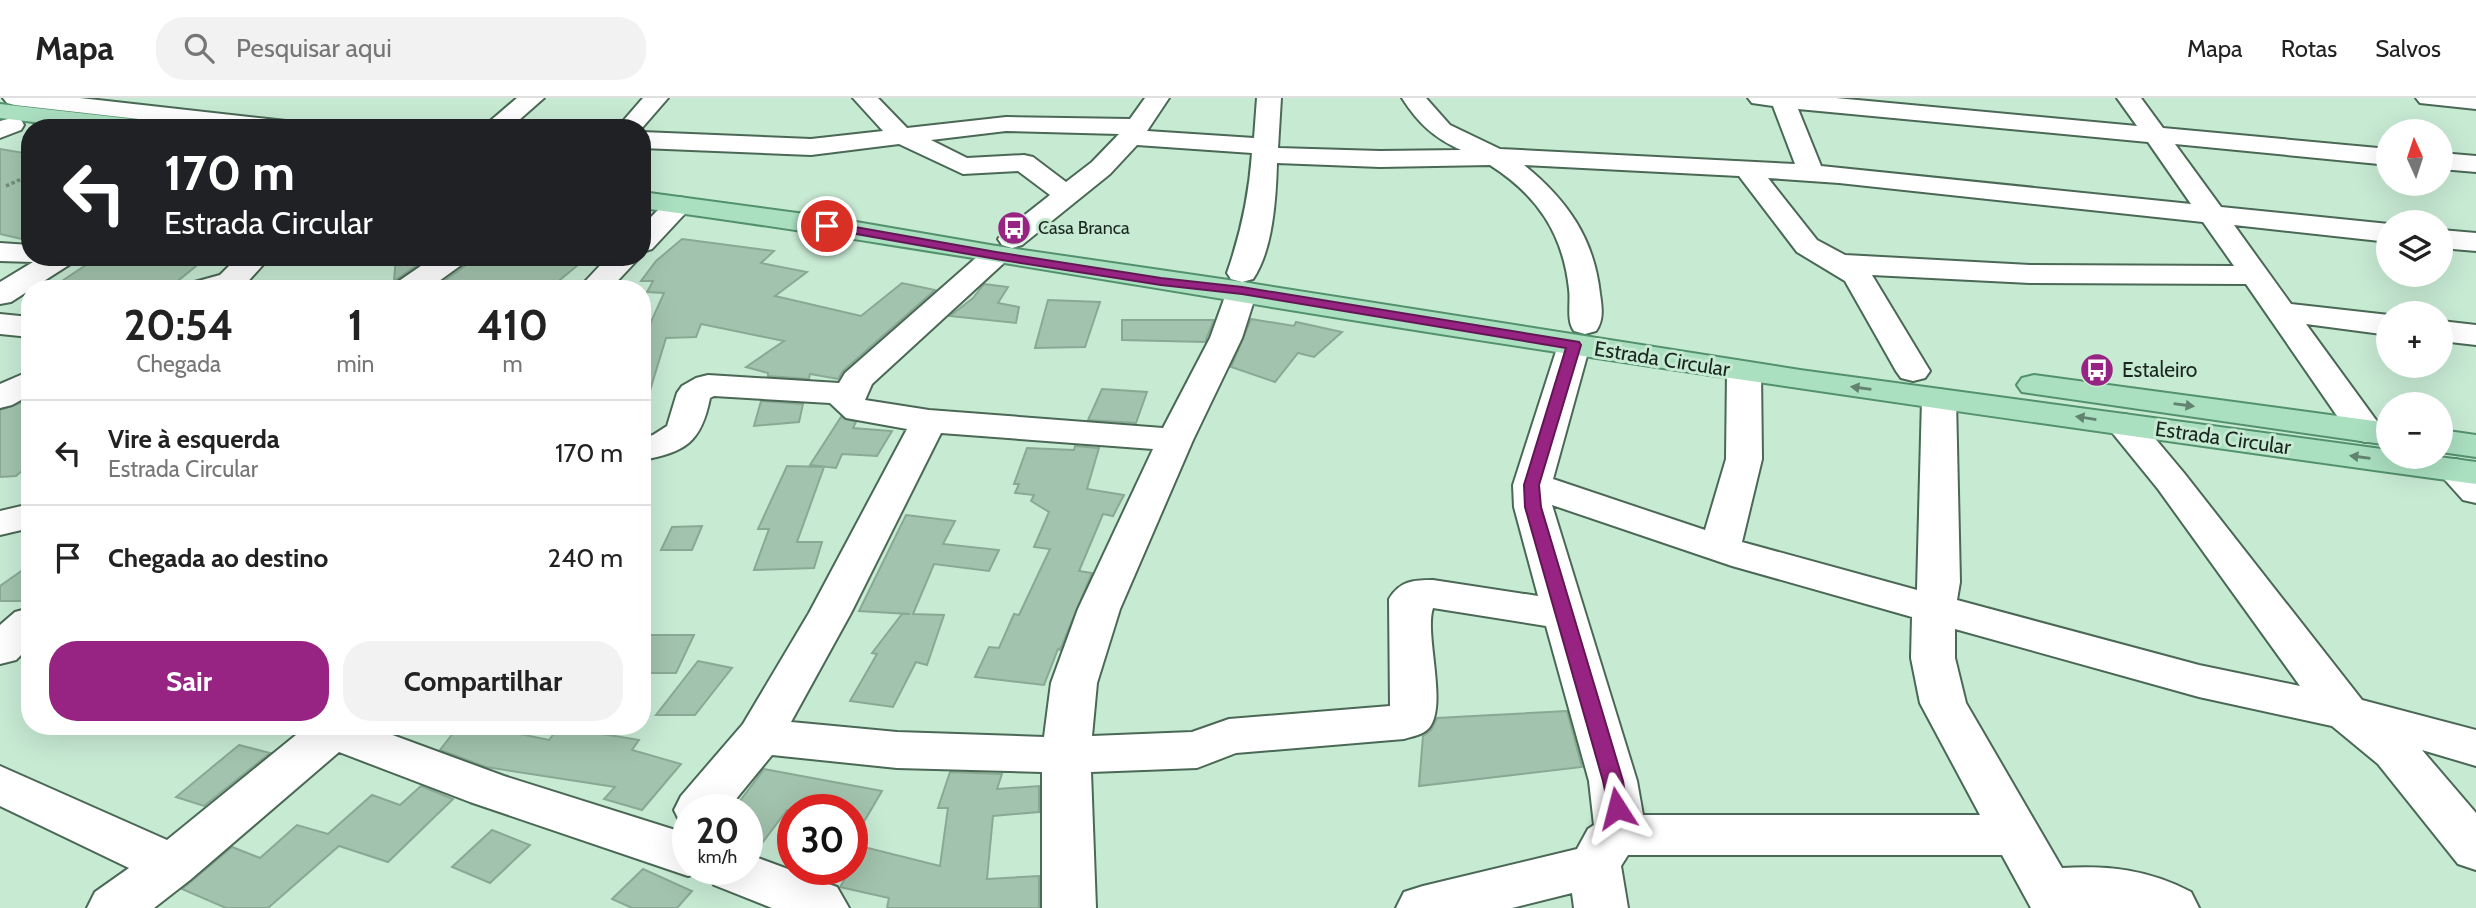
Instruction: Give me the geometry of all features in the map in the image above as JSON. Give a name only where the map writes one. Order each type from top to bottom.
[{"type":"main road","points":[[7,117],[98,119]]},
{"type":"main road","points":[[651,188],[1004,247]]},
{"type":"main road","name":"Estrada Circular","points":[[651,201],[1004,247],[1161,281],[1242,282],[1580,334],[1744,372],[1926,385],[2124,425],[2465,464]]},
{"type":"main road","points":[[1580,334],[1926,385],[2068,389],[2376,432]]},
{"type":"street","points":[[145,119],[162,98]]},
{"type":"street","points":[[505,119],[532,98]]},
{"type":"street","points":[[637,119],[656,98]]},
{"type":"street","points":[[865,98],[900,135],[963,166],[1027,164],[1066,194]]},
{"type":"street","points":[[1157,98],[1133,132],[1101,169],[1066,194],[1004,247],[857,380],[848,402],[858,411],[929,421],[1175,440]]},
{"type":"street","points":[[1069,908],[1066,755],[1074,683],[1099,609],[1175,440],[1226,338],[1254,237],[1267,150],[1269,98]]},
{"type":"street","points":[[1414,98],[1425,118],[1443,133],[1495,157],[1551,206],[1568,228],[1583,283],[1587,309],[1532,485],[1533,507],[1567,615],[1613,781],[1605,870]]},
{"type":"street","points":[[2129,98],[2282,312],[2376,430]]},
{"type":"street","points":[[2428,98],[2476,102]]},
{"type":"street","points":[[2471,98],[2476,102]]},
{"type":"street","points":[[7,117],[46,99],[139,119]]},
{"type":"street","points":[[1811,173],[1779,99],[2376,155]]},
{"type":"street","points":[[234,119],[260,105]]},
{"type":"street","points":[[651,141],[811,146],[1006,124],[1133,132],[1267,150],[1380,159],[1495,157],[1811,173],[2376,232]]},
{"type":"street","points":[[2454,162],[2476,164]]},
{"type":"street","points":[[1746,169],[1807,246],[1857,275],[1863,282],[1926,385],[1938,582],[1934,608],[1933,658],[1943,703],[2053,899],[2100,887],[2134,891],[2158,898],[2172,908]]},
{"type":"street","points":[[651,234],[679,205]]},
{"type":"street","points":[[2453,240],[2476,242]]},
{"type":"street","points":[[0,252],[21,253]]},
{"type":"street","points":[[1836,264],[2030,274],[2256,275]]},
{"type":"street","points":[[24,280],[47,266]]},
{"type":"street","points":[[233,280],[246,266]]},
{"type":"street","points":[[420,280],[441,266]]},
{"type":"street","points":[[602,280],[616,266]]},
{"type":"street","points":[[0,295],[21,282]]},
{"type":"street","points":[[2282,312],[2376,323]]},
{"type":"street","points":[[0,324],[21,326]]},
{"type":"street","points":[[2453,332],[2476,335]]},
{"type":"street","points":[[1720,548],[1744,459],[1744,372]]},
{"type":"street","points":[[651,447],[672,443],[687,426],[694,393],[708,385],[850,394]]},
{"type":"street","points":[[0,398],[21,386]]},
{"type":"street","points":[[712,794],[760,736],[830,613],[929,421]]},
{"type":"street","points":[[2124,425],[2171,481],[2346,712],[2395,751],[2476,849]]},
{"type":"street","points":[[1532,485],[1720,548],[1934,608],[2199,681],[2346,712],[2476,748]]},
{"type":"street","points":[[0,523],[21,518]]},
{"type":"street","points":[[760,736],[897,750],[1066,755],[1197,750],[1229,736],[1404,722],[1412,717],[1413,712],[1410,599],[1416,594],[1433,594],[1567,615]]},
{"type":"street","points":[[114,908],[172,865],[330,735]]},
{"type":"street","points":[[352,735],[487,789],[672,840]]},
{"type":"street","points":[[0,785],[172,865]]},
{"type":"street","points":[[1423,908],[1605,870],[2018,835]]},
{"type":"street","points":[[763,882],[818,903],[822,908]]},
{"type":"path","points":[[6,186],[21,179]]},
{"type":"building","points":[[0,149],[21,152],[21,239],[0,234]]},
{"type":"building","points":[[682,239],[774,251],[761,263],[807,272],[775,296],[861,316],[902,283],[935,290],[843,371],[838,379],[810,374],[809,379],[768,376],[768,373],[746,367],[784,341],[701,324],[696,337],[666,338],[651,387],[651,322],[664,293],[651,292],[653,281],[642,280],[656,261]]},
{"type":"building","points":[[84,266],[196,266],[179,280],[64,280]]},
{"type":"building","points":[[395,266],[416,266],[395,280]]},
{"type":"building","points":[[465,266],[577,266],[560,280],[445,280]]},
{"type":"building","points":[[984,284],[1008,287],[998,303],[1019,307],[1016,323],[950,316],[973,298]]},
{"type":"building","points":[[1048,300],[1100,302],[1085,347],[1035,348]]},
{"type":"building","points":[[1251,319],[1294,326],[1296,322],[1342,332],[1314,357],[1298,353],[1275,382],[1231,367]]},
{"type":"building","points":[[1122,320],[1214,320],[1205,342],[1122,340]]},
{"type":"building","points":[[1102,389],[1147,392],[1136,423],[1088,420]]},
{"type":"building","points":[[761,401],[803,404],[799,422],[754,426]]},
{"type":"building","points":[[21,403],[21,472],[16,476],[0,477],[0,410]]},
{"type":"building","points":[[841,417],[856,422],[853,428],[892,431],[877,456],[842,454],[836,468],[810,465]]},
{"type":"building","points":[[1075,446],[1099,448],[1087,489],[1124,495],[1113,516],[1103,514],[1079,571],[1092,573],[1060,650],[1058,649],[1044,685],[975,677],[989,647],[999,648],[1014,614],[1019,615],[1050,549],[1034,547],[1049,512],[1031,501],[1034,495],[1015,493],[1019,484],[1014,484],[1027,448],[1074,450]]},
{"type":"building","points":[[787,466],[824,467],[797,542],[822,542],[814,568],[754,570],[769,529],[758,529]]},
{"type":"building","points":[[906,515],[955,521],[943,544],[999,550],[989,571],[934,564],[913,614],[944,615],[927,665],[916,662],[893,707],[850,701],[877,654],[872,653],[902,614],[910,614],[859,611]]},
{"type":"building","points":[[702,526],[692,550],[661,550],[672,527]]},
{"type":"building","points":[[21,571],[21,601],[0,601],[0,586]]},
{"type":"building","points":[[651,635],[694,635],[676,673],[651,673]]},
{"type":"building","points":[[698,661],[732,668],[695,715],[656,715]]},
{"type":"building","points":[[1567,711],[1582,767],[1419,786],[1423,736],[1431,730],[1437,718]]},
{"type":"building","points":[[452,735],[525,735],[549,740],[553,735],[609,735],[639,740],[632,750],[681,764],[642,810],[604,799],[615,787],[486,767],[440,750]]},
{"type":"building","points":[[239,745],[270,753],[204,806],[176,797]]},
{"type":"building","points":[[764,769],[882,791],[868,815],[868,794],[777,794],[777,823],[763,842],[763,794],[745,794]]},
{"type":"building","points":[[950,772],[1002,774],[997,789],[1039,786],[1039,812],[993,816],[987,879],[1039,876],[1039,908],[887,908],[889,898],[840,887],[868,885],[868,848],[940,866],[948,808],[938,808]]},
{"type":"building","points":[[421,786],[453,799],[388,862],[339,846],[268,908],[226,908],[182,889],[232,847],[260,858],[297,825],[328,834],[372,795],[400,805]]},
{"type":"building","points":[[492,830],[530,845],[490,883],[452,867]]},
{"type":"building","points":[[643,869],[672,882],[672,885],[692,891],[677,908],[632,908],[612,899]]},
{"type":"place","name":"Casa Branca","points":[[1014,228]]},
{"type":"place","name":"Estaleiro","points":[[2097,370]]},
{"type":"route","points":[[827,226],[1574,345],[1532,485],[1533,507],[1567,615],[1613,781],[1617,808]]}]
